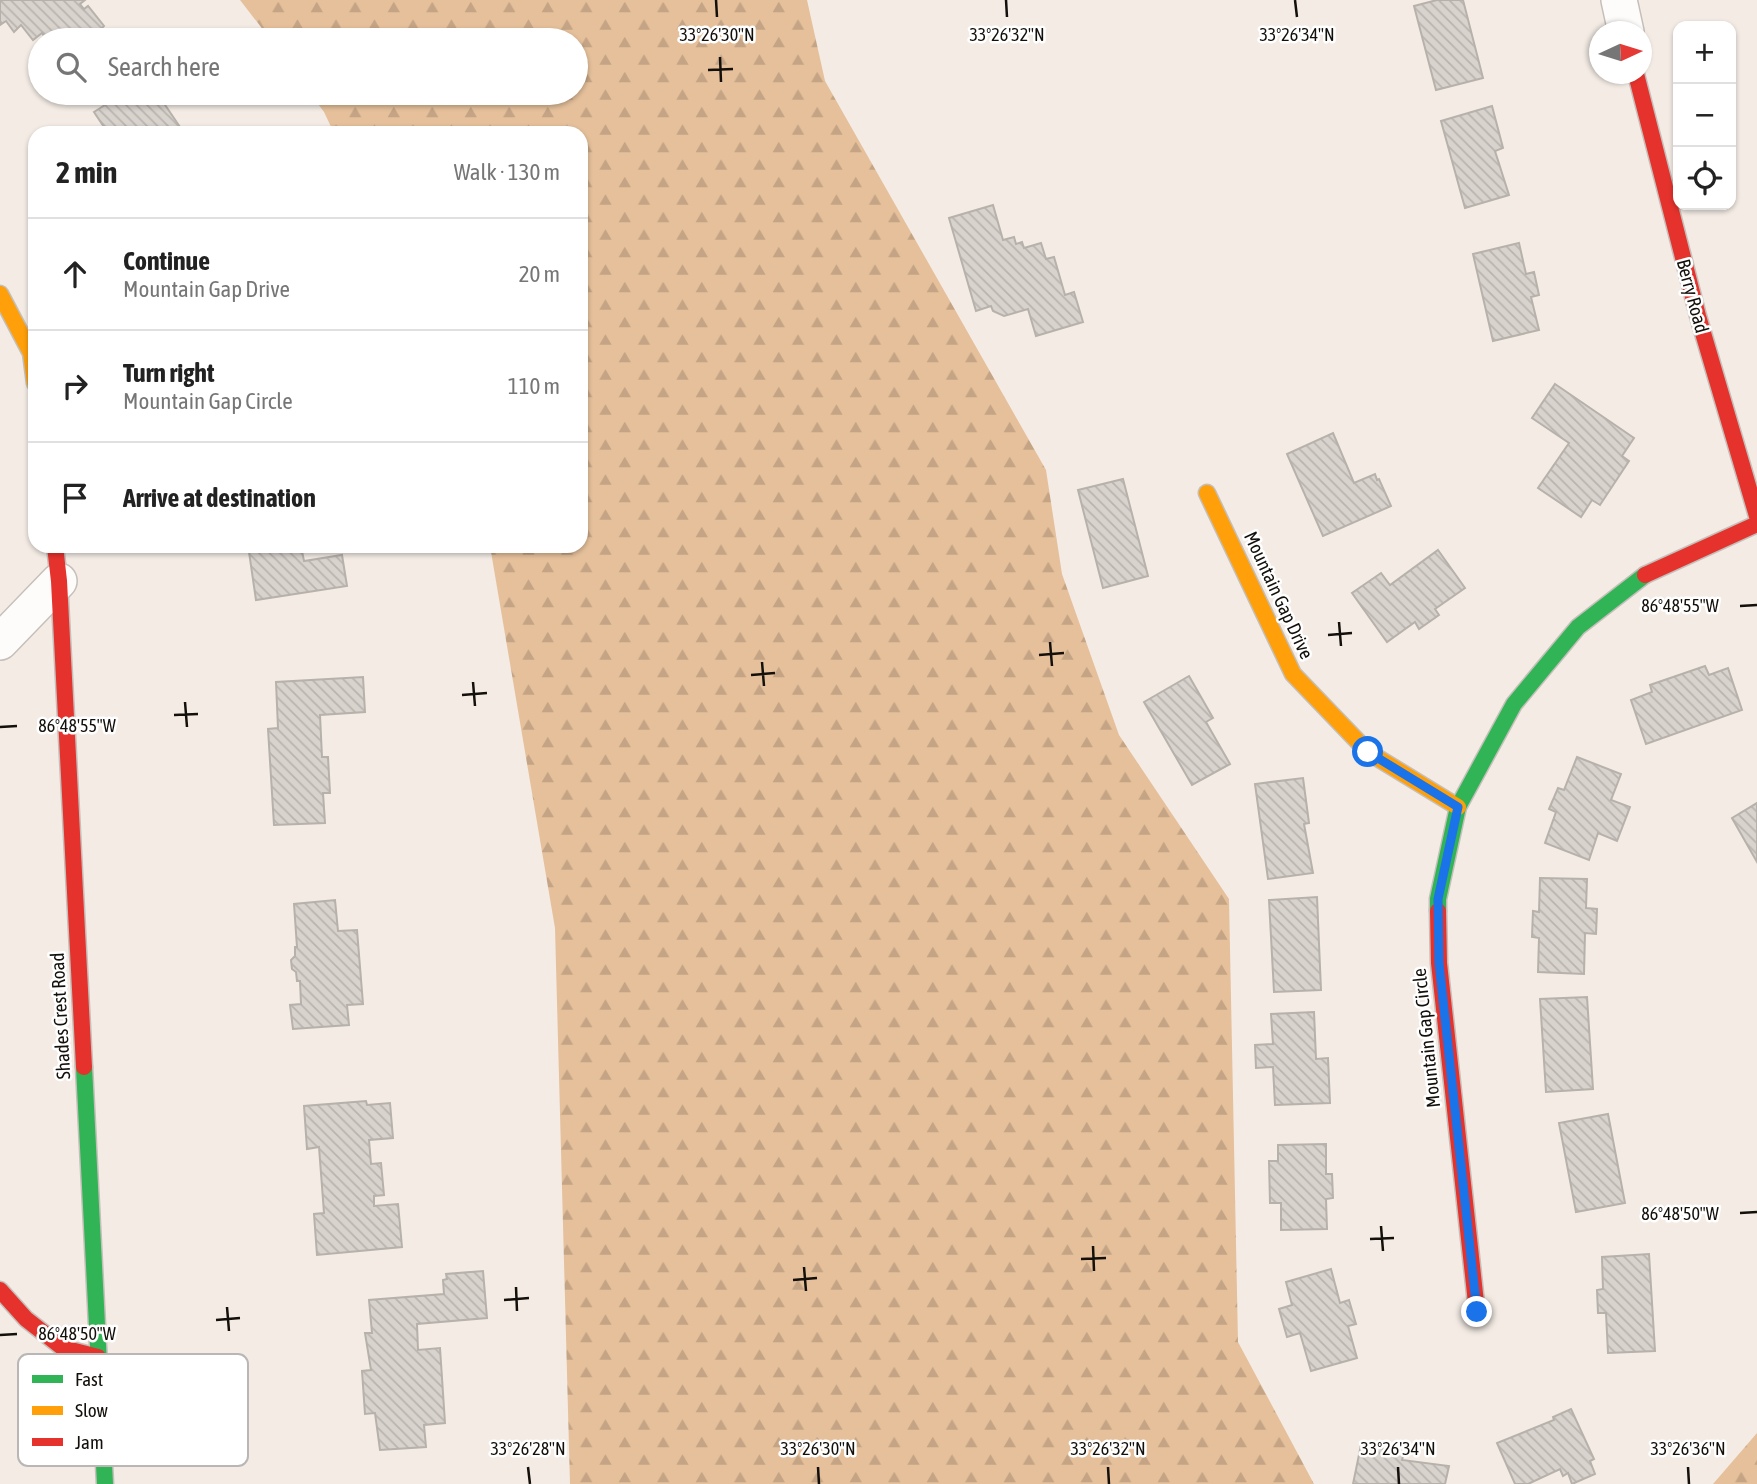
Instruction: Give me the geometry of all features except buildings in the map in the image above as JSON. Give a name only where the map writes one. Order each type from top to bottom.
[{"type":"street","points":[[1619,0],[1624,21]]},
{"type":"street","name":"Berry Road","points":[[1639,84],[1698,316],[1757,516]]},
{"type":"street","points":[[0,294],[28,347]]},
{"type":"street","name":"Mountain Gap Drive","points":[[1208,493],[1293,674],[1368,752],[1458,807]]},
{"type":"street","name":"Mountain Gap Circle","points":[[1477,1312],[1439,963],[1438,899],[1458,807],[1514,704],[1578,626],[1645,575],[1757,524]]},
{"type":"street","name":"Shades Crest Road","points":[[56,553],[98,1354]]},
{"type":"street","points":[[0,642],[59,581]]},
{"type":"street","points":[[0,1290],[26,1319],[63,1348],[86,1354]]},
{"type":"street","name":"Shades Crest Road","points":[[104,1466],[105,1484]]},
{"type":"green space","points":[[240,0],[807,0],[825,81],[1046,470],[1062,574],[1119,735],[1229,899],[1238,1342],[1314,1484],[570,1484],[555,928],[491,553],[588,553],[588,126],[331,126],[319,105],[588,105],[588,28],[262,28]]},
{"type":"green space","points":[[1757,1433],[1757,1484],[1713,1484]]},
{"type":"traffic: fast","points":[[1438,911],[1438,899],[1458,807],[1514,704],[1578,627],[1645,575]]},
{"type":"traffic: fast","points":[[84,1067],[98,1354]]},
{"type":"traffic: fast","points":[[104,1466],[105,1484]]},
{"type":"traffic: slow","points":[[0,294],[28,347]]},
{"type":"traffic: slow","points":[[1207,493],[1293,674],[1368,752],[1458,807]]},
{"type":"traffic: jam","points":[[1639,84],[1698,316],[1757,516]]},
{"type":"traffic: jam","points":[[1645,575],[1757,524]]},
{"type":"traffic: jam","points":[[56,553],[84,1067]]},
{"type":"traffic: jam","points":[[1438,911],[1439,963],[1477,1312]]},
{"type":"traffic: jam","points":[[0,1290],[26,1319],[63,1348],[86,1354]]},
{"type":"route","points":[[1368,752],[1458,807],[1438,899],[1439,963],[1477,1312]]}]
